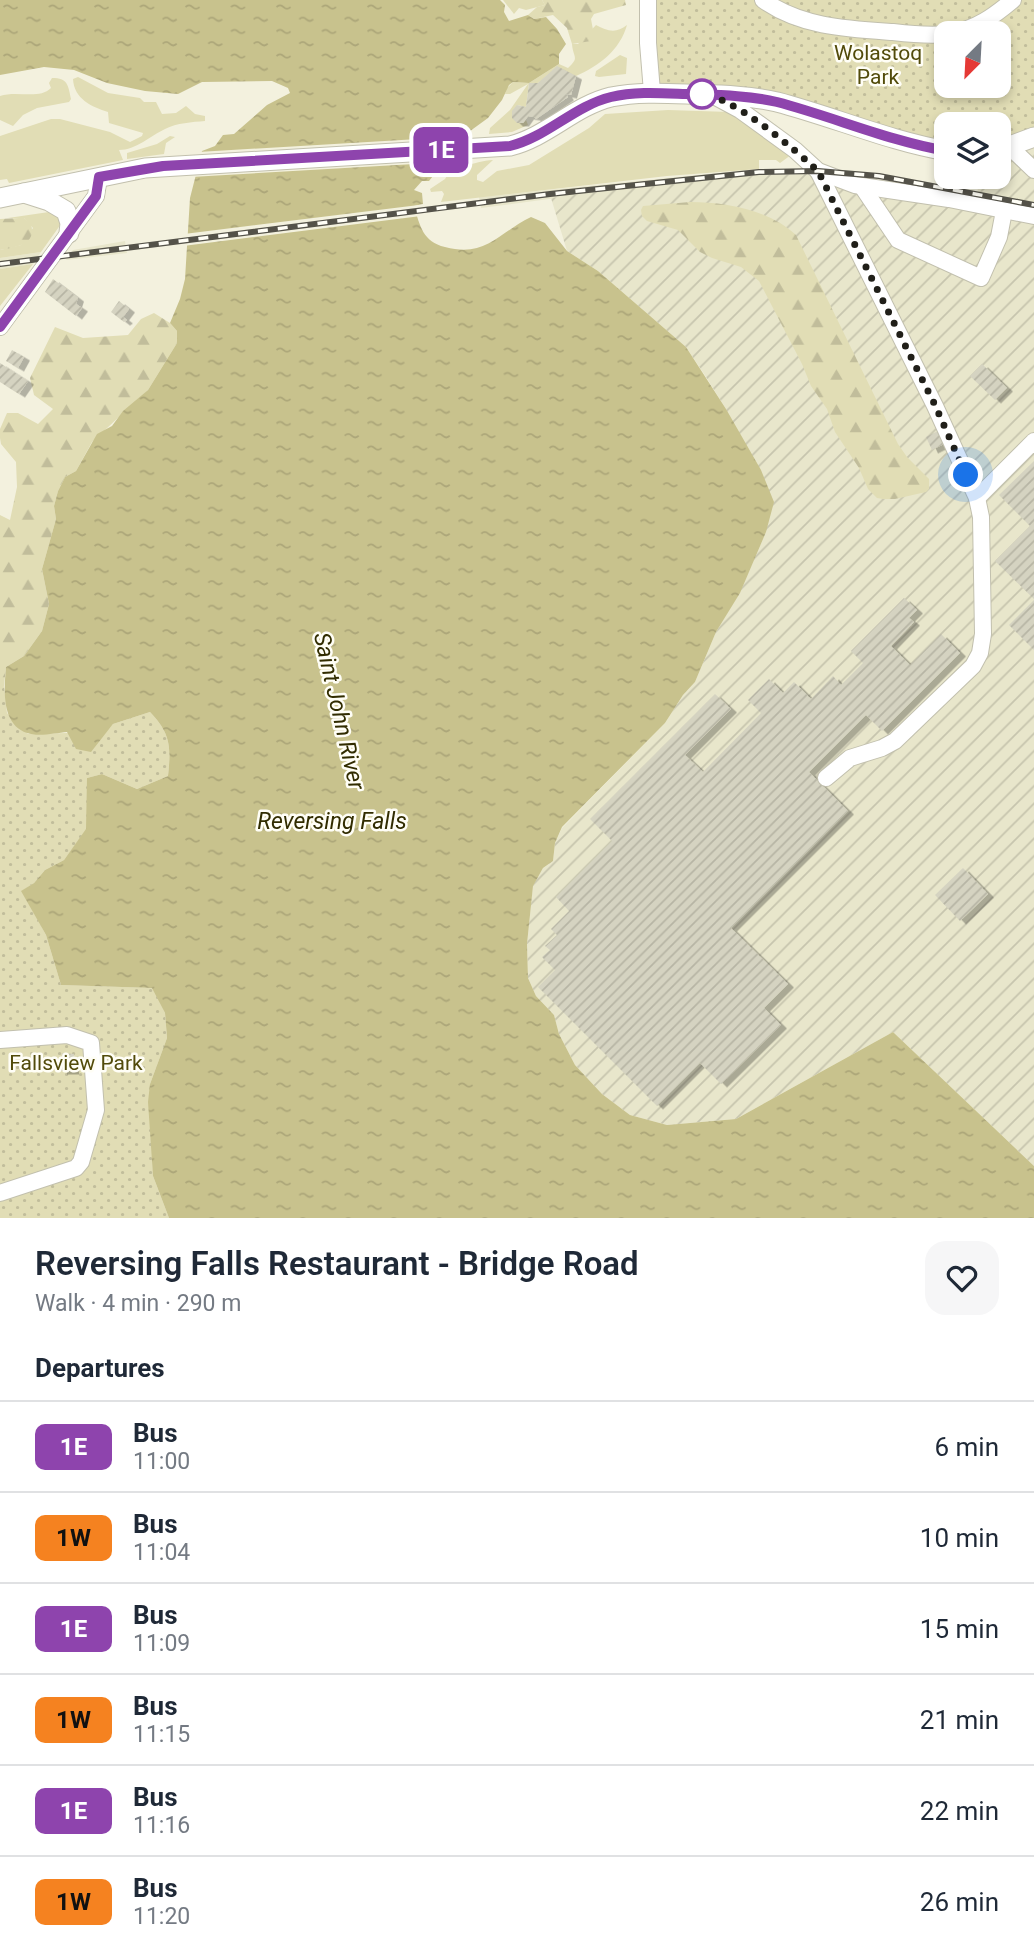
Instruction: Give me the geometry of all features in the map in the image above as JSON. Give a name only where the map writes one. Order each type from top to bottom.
[{"type":"main road","points":[[0,198],[163,166],[521,144],[589,105],[612,97],[652,92],[709,94],[775,102],[934,148]]},
{"type":"main road","points":[[1011,147],[1034,137]]},
{"type":"main road","points":[[23,193],[66,211],[70,223],[69,233]]},
{"type":"street","points":[[648,0],[652,92]]},
{"type":"street","points":[[763,0],[791,16],[845,29],[934,33]]},
{"type":"street","points":[[985,21],[1013,0]]},
{"type":"street","points":[[709,94],[740,110],[795,150],[818,171],[863,188],[911,193],[1034,216]]},
{"type":"street","points":[[1011,153],[1034,170]]},
{"type":"street","points":[[818,171],[935,405],[977,498],[981,517],[984,634],[978,658],[973,666],[895,741],[850,758],[826,778]]},
{"type":"street","points":[[1,325],[96,196],[99,177]]},
{"type":"street","points":[[863,188],[898,240],[981,278],[999,237],[1004,211]]},
{"type":"street","points":[[840,217],[844,200],[863,188]]},
{"type":"street","points":[[977,498],[1034,441]]},
{"type":"street","points":[[0,1040],[67,1035],[91,1043],[96,1110],[82,1158],[76,1168],[0,1193]]},
{"type":"shaded area","points":[[1034,137],[1034,1166],[893,1032],[736,1119],[667,1125],[630,1115],[602,1094],[575,1065],[559,1034],[554,1015],[536,996],[528,978],[527,944],[533,885],[543,868],[553,861],[555,843],[562,828],[665,723],[695,682],[716,632],[740,592],[766,532],[726,409],[706,377],[686,347],[598,271],[567,251],[551,198],[669,183],[759,175],[807,174],[901,183],[977,197],[978,189],[1011,189],[1011,146]]},
{"type":"shaded area","points":[[759,169],[759,175],[669,183],[481,208],[479,197]]},
{"type":"shaded area","points":[[125,241],[127,253],[66,260],[73,250]]},
{"type":"shaded area","points":[[41,252],[33,264],[0,269],[0,258]]},
{"type":"green space","points":[[503,0],[542,0],[545,5],[526,10],[519,8],[514,14]]},
{"type":"green space","points":[[542,0],[625,0],[626,5],[594,14],[591,19],[594,35],[591,41],[572,44],[567,28],[553,15],[534,19],[528,15],[537,7],[545,5]]},
{"type":"green space","name":"Wolastoq Park","points":[[648,0],[1034,0],[1034,137],[1011,146],[1011,112],[934,112],[934,147],[775,102],[652,92]]},
{"type":"green space","points":[[596,25],[611,31],[627,25],[614,49],[593,67],[576,76],[557,67],[538,83],[529,83],[559,64],[568,68],[575,59],[572,44],[578,44]]},
{"type":"green space","points":[[620,55],[627,58],[626,74],[595,76],[596,71]]},
{"type":"green space","points":[[78,77],[108,93],[140,98],[144,102],[156,102],[162,114],[176,113],[186,106],[195,114],[205,116],[205,121],[170,127],[137,145],[119,150],[123,160],[9,183],[7,179],[0,180],[0,136],[51,119],[110,132],[130,142],[142,136],[143,133],[109,123],[108,112],[90,105],[80,97],[73,79]]},
{"type":"green space","points":[[52,78],[66,83],[71,99],[69,102],[37,108],[23,115],[13,126],[0,120],[0,96],[46,92],[51,88],[49,83]]},
{"type":"green space","points":[[513,82],[529,83],[526,107],[517,105],[517,123],[526,120],[528,125],[512,132],[489,134],[490,128],[510,110],[528,84],[510,94],[505,94],[507,88]]},
{"type":"green space","points":[[668,110],[730,112],[791,155],[780,163],[776,160],[759,160],[759,169],[667,176],[441,202],[444,194],[442,191],[431,192],[430,189],[445,179],[455,163],[465,165],[493,160],[477,175],[477,180],[483,182],[497,171],[529,165],[589,128],[605,114]]},
{"type":"green space","points":[[170,136],[175,137],[166,143],[164,154],[127,159],[127,153],[157,144]]},
{"type":"green space","points":[[690,202],[746,209],[773,219],[796,235],[898,444],[929,479],[929,489],[926,492],[895,499],[877,498],[868,489],[859,468],[835,432],[827,409],[811,386],[759,281],[741,267],[700,252],[678,230],[647,221],[642,216],[643,206]]},
{"type":"green space","points":[[49,212],[59,214],[61,224],[41,252],[0,258],[0,250],[21,245],[33,228],[24,218],[8,218]]},
{"type":"green space","points":[[24,218],[31,224],[32,231],[28,241],[0,250],[0,219]]},
{"type":"green space","points":[[33,264],[0,306],[0,269]]},
{"type":"green space","points":[[154,313],[177,331],[177,343],[148,390],[92,442],[76,471],[65,477],[54,506],[56,519],[42,569],[49,604],[42,631],[24,656],[6,667],[0,696],[0,515],[10,520],[17,487],[16,462],[1,444],[0,429],[7,413],[18,413],[38,424],[53,409],[34,395],[30,378],[55,327],[83,338],[128,335],[141,319]]},
{"type":"green space","name":"Fallsview Park","points":[[4,686],[7,713],[28,734],[106,732],[113,724],[150,712],[166,734],[168,776],[137,789],[102,774],[87,778],[87,829],[64,860],[45,870],[34,883],[22,891],[46,935],[61,985],[153,988],[165,1013],[167,1038],[150,1084],[153,1176],[169,1218],[0,1218],[0,691]]},
{"type":"water","points":[[0,0],[500,0],[505,5],[504,12],[509,21],[528,15],[534,19],[546,17],[557,29],[566,44],[559,54],[559,64],[529,83],[513,82],[509,85],[502,100],[488,118],[466,134],[429,181],[422,181],[414,190],[422,193],[423,204],[414,206],[421,226],[427,237],[438,245],[459,250],[482,247],[531,217],[545,223],[567,251],[598,271],[686,347],[761,470],[774,502],[766,532],[740,593],[716,632],[695,682],[665,723],[562,827],[555,843],[553,861],[543,868],[533,886],[527,944],[528,978],[536,996],[554,1015],[559,1034],[575,1065],[602,1094],[630,1115],[667,1125],[736,1119],[893,1032],[1034,1166],[1034,1218],[169,1218],[153,1176],[148,1102],[150,1084],[167,1038],[165,1013],[152,988],[61,985],[46,935],[21,891],[34,883],[45,870],[64,860],[86,829],[87,778],[102,774],[137,789],[168,776],[166,734],[150,712],[113,724],[91,752],[76,749],[67,732],[42,735],[27,733],[12,722],[8,714],[5,696],[6,667],[24,656],[42,631],[49,604],[42,569],[56,519],[54,506],[65,477],[76,471],[97,434],[112,426],[123,411],[148,390],[177,343],[177,331],[170,323],[185,279],[190,198],[202,151],[215,146],[223,135],[234,134],[267,105],[290,93],[288,88],[272,81],[202,82],[178,94],[107,83],[74,70],[44,67],[0,75]]},
{"type":"pier","points":[[469,136],[449,162],[191,177],[198,152]]},
{"type":"pier","points":[[427,204],[419,208],[421,216],[183,246],[184,234]]},
{"type":"building","points":[[557,66],[576,76],[571,95],[566,94],[568,97],[536,119],[528,116],[523,123],[517,123],[512,118],[512,111],[517,105],[526,107],[529,83],[538,83]]},
{"type":"building","points":[[53,279],[78,298],[76,304],[82,308],[76,316],[45,292]]},
{"type":"building","points":[[119,301],[129,309],[123,317],[127,320],[124,322],[111,312]]},
{"type":"building","points":[[12,350],[24,357],[18,368],[6,361]]},
{"type":"building","points":[[0,363],[28,381],[19,394],[0,382]]},
{"type":"building","points":[[982,364],[1007,388],[995,400],[970,376]]},
{"type":"building","points":[[938,431],[944,444],[932,450],[926,437]]},
{"type":"building","points":[[1034,461],[1034,599],[995,561],[1030,526],[999,495]]},
{"type":"building","points":[[904,598],[917,610],[909,618],[914,622],[891,646],[910,665],[941,634],[960,653],[882,731],[866,715],[809,772],[848,811],[731,928],[788,984],[764,1008],[781,1025],[721,1084],[700,1063],[657,1106],[538,987],[555,970],[542,957],[550,950],[545,946],[557,935],[551,929],[569,911],[556,897],[612,841],[590,819],[715,694],[731,709],[685,755],[703,772],[761,713],[748,700],[769,679],[783,693],[794,682],[811,699],[833,676],[841,685],[863,663],[851,651]]},
{"type":"building","points":[[1034,600],[1034,650],[1009,625]]},
{"type":"building","points":[[963,868],[988,894],[960,921],[935,895]]},
{"type":"building","points":[[62,1053],[74,1054],[73,1071],[61,1071]]},
{"type":"railway","points":[[0,264],[550,194],[759,172],[818,171],[879,176],[1034,205]]},
{"type":"bus line","name":"1E","points":[[0,327],[96,196],[99,177],[125,171],[163,166],[510,146],[521,144],[589,105],[612,97],[652,92],[748,97],[775,102],[934,149]]},
{"type":"route","points":[[702,94],[709,94],[740,110],[795,150],[818,171],[935,405],[966,475]]},
{"type":"water label","name":"Saint John River","points":[[339,711]]},
{"type":"water label","name":"Reversing Falls","points":[[332,821]]}]
